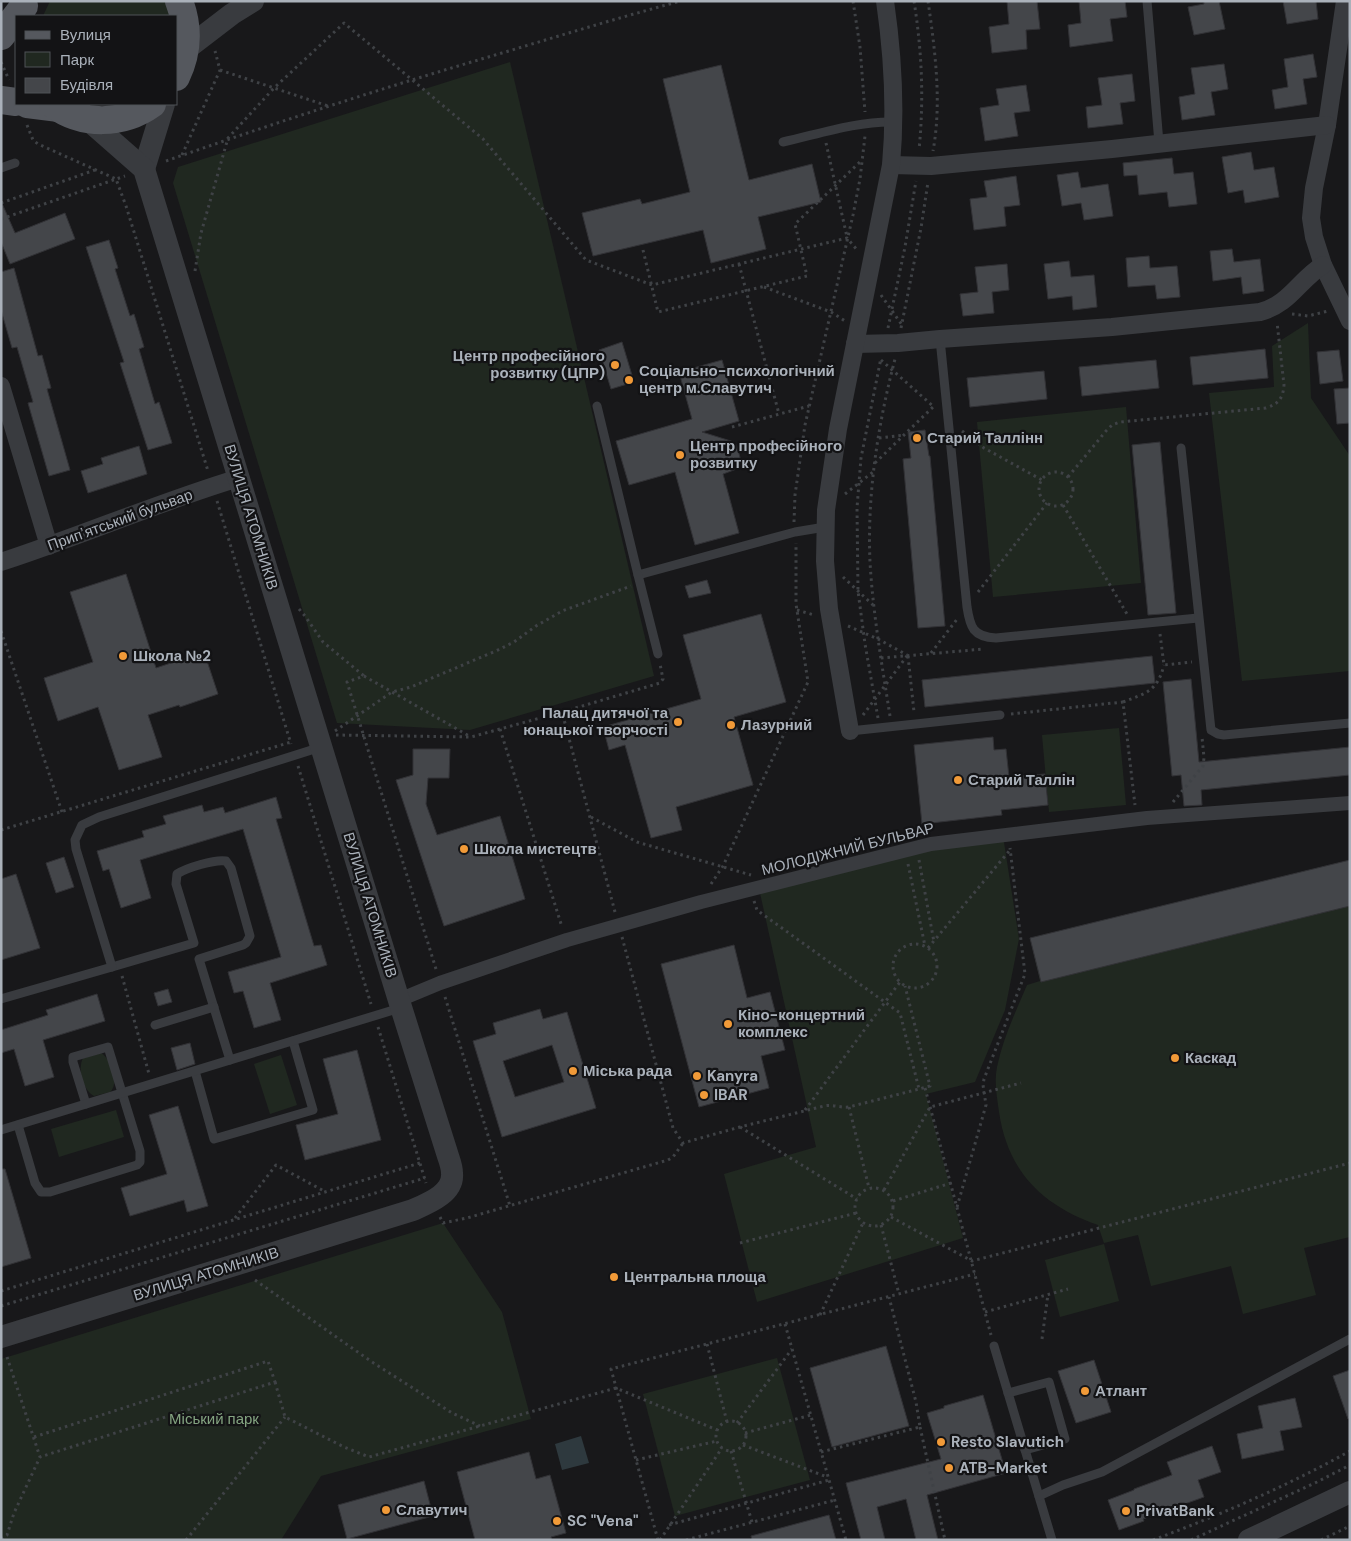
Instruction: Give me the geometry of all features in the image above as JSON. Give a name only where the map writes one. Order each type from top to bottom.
[{"type":"main road","points":[[178,71],[185,50],[186,24],[179,1]]},
{"type":"main road","points":[[1,36],[15,19]]},
{"type":"main road","points":[[1,100],[23,109],[56,106],[72,115],[102,120],[118,119],[132,115],[150,105]]},
{"type":"street","points":[[185,50],[232,14],[253,1]]},
{"type":"street","points":[[850,731],[830,619],[825,561],[825,527],[832,457],[874,344],[870,272],[891,166],[894,122],[892,58],[885,1]]},
{"type":"street","points":[[1345,1],[1327,125],[1314,188],[1311,218],[1314,237],[1323,265],[1347,311]]},
{"type":"street","points":[[87,119],[154,166],[164,105]]},
{"type":"street","points":[[891,166],[931,166],[1159,144],[1327,125]]},
{"type":"street","name":"ВУЛИЦЯ АТОМНИКІВ","points":[[4,1347],[404,1213],[433,1201],[451,1184],[452,1173],[239,478],[154,166]]},
{"type":"street","points":[[874,344],[1112,327],[1253,314],[1275,307],[1290,297],[1323,265]]},
{"type":"street","points":[[1,386],[49,546]]},
{"type":"street","name":"Припʼятський бульвар","points":[[1,562],[239,478]]},
{"type":"street","name":"МОЛОДІЖНИЙ БУЛЬВАР","points":[[400,1004],[440,983],[567,940],[775,882],[911,848],[942,842],[1009,842],[1136,819],[1350,803]]},
{"type":"street","points":[[1249,1540],[1350,1492]]},
{"type":"lane","points":[[1147,1],[1159,144]]},
{"type":"lane","points":[[783,142],[866,124],[894,122]]},
{"type":"lane","points":[[1,168],[15,163]]},
{"type":"lane","points":[[940,338],[967,607],[970,625],[976,633],[986,638],[996,638],[1198,618]]},
{"type":"lane","points":[[597,406],[658,654]]},
{"type":"lane","points":[[1181,448],[1211,730],[1214,733],[1224,735],[1350,723]]},
{"type":"lane","points":[[639,579],[795,532],[825,527]]},
{"type":"lane","points":[[850,731],[1000,716]]},
{"type":"lane","points":[[115,966],[76,849],[75,840],[82,825],[99,817],[321,747]]},
{"type":"lane","points":[[199,959],[243,945],[250,936],[231,868],[226,861],[217,860],[184,870],[177,874],[176,884],[194,943],[199,959],[214,1007],[230,1060]]},
{"type":"lane","points":[[1,999],[194,943]]},
{"type":"lane","points":[[1,1130],[374,1016],[400,1004]]},
{"type":"lane","points":[[155,1026],[214,1007]]},
{"type":"lane","points":[[194,1071],[214,1138],[313,1110],[293,1041]]},
{"type":"lane","points":[[18,1125],[35,1183],[41,1192],[50,1192],[133,1168],[140,1162],[141,1156],[108,1047],[74,1057],[73,1062],[86,1104]]},
{"type":"lane","points":[[1038,1496],[1063,1485],[1102,1472],[1350,1339]]},
{"type":"lane","points":[[994,1346],[1052,1540]]},
{"type":"lane","points":[[1008,1393],[1049,1382],[1065,1439],[1025,1450]]},
{"type":"path","points":[[154,166],[228,138],[328,106],[615,19],[681,1]]},
{"type":"path","points":[[701,902],[723,866],[808,682],[797,610],[794,512],[797,480],[809,406],[847,238],[862,160],[866,124],[860,47],[853,1]]},
{"type":"path","points":[[880,728],[863,632],[858,591],[856,517],[858,484],[874,344],[902,325],[922,228],[931,166],[936,127],[937,92],[928,1]]},
{"type":"path","points":[[194,278],[201,233],[228,138],[274,88],[344,23],[484,139],[586,260],[652,285],[847,238]]},
{"type":"path","points":[[182,156],[220,70],[210,32]]},
{"type":"path","points":[[220,70],[328,106]]},
{"type":"path","points":[[23,109],[35,142],[116,180],[129,216],[212,486]]},
{"type":"path","points":[[824,133],[847,238],[902,325]]},
{"type":"path","points":[[643,250],[658,312],[807,276],[795,224],[862,160]]},
{"type":"path","points":[[1,203],[95,170]]},
{"type":"path","points":[[1,219],[116,180]]},
{"type":"path","points":[[739,264],[779,414]]},
{"type":"path","points":[[763,287],[831,312],[874,344]]},
{"type":"path","points":[[1275,307],[1288,314],[1308,316],[1347,311]]},
{"type":"path","points":[[1068,477],[1106,431],[1112,425],[1120,422],[1266,408],[1274,405],[1283,394],[1284,385],[1275,307]]},
{"type":"path","points":[[874,344],[879,438],[874,463],[870,532],[874,606],[892,727]]},
{"type":"path","points":[[732,427],[809,406]]},
{"type":"path","points":[[874,463],[933,407]]},
{"type":"path","points":[[879,438],[904,435]]},
{"type":"path","points":[[826,510],[874,472]]},
{"type":"path","points":[[1057,472],[1068,477],[1073,486],[1071,497],[1063,505],[1052,506],[1047,503],[1043,500],[1039,490],[1042,480],[1051,473],[1057,472]]},
{"type":"path","points":[[930,654],[1047,503]]},
{"type":"path","points":[[1063,505],[1134,625]]},
{"type":"path","points":[[825,561],[874,606]]},
{"type":"path","points":[[639,579],[548,618],[514,642],[498,650],[411,687],[392,692],[328,735],[471,738],[660,683],[662,675],[658,654]]},
{"type":"path","points":[[276,598],[297,607],[306,616],[323,642],[364,676],[471,738]]},
{"type":"path","points":[[797,610],[830,619],[863,632],[908,655]]},
{"type":"path","points":[[1,631],[62,812]]},
{"type":"path","points":[[1000,716],[1123,702],[1148,692],[1156,686],[1164,665],[1160,634],[1168,633]]},
{"type":"path","points":[[850,731],[908,655]]},
{"type":"path","points":[[908,655],[916,724]]},
{"type":"path","points":[[1164,665],[1196,662]]},
{"type":"path","points":[[364,676],[347,682],[510,1206]]},
{"type":"path","points":[[1123,702],[1136,819]]},
{"type":"path","points":[[562,712],[673,1128],[683,1143]]},
{"type":"path","points":[[500,729],[567,940]]},
{"type":"path","points":[[1166,816],[1172,804],[1203,766],[1202,729]]},
{"type":"path","points":[[1,830],[290,742]]},
{"type":"path","points":[[590,817],[636,842],[775,882]]},
{"type":"path","points":[[911,848],[926,947],[935,957],[937,964],[933,979],[920,987],[905,986],[900,982],[893,970],[895,956],[899,950],[911,944],[926,947],[934,943],[1009,842]]},
{"type":"path","points":[[957,1207],[986,1105],[984,1079],[1025,974],[1009,842]]},
{"type":"path","points":[[911,848],[934,943]]},
{"type":"path","points":[[751,889],[755,905],[761,913],[900,1013],[919,1089]]},
{"type":"path","points":[[115,966],[152,1084]]},
{"type":"path","points":[[804,1111],[900,982]]},
{"type":"path","points":[[374,1016],[425,1178],[443,1223],[510,1206],[668,1160],[673,1157],[683,1143],[830,1105],[844,1108],[930,1086],[905,986]]},
{"type":"path","points":[[884,1190],[930,1107],[1022,1083]]},
{"type":"path","points":[[925,1088],[994,1346]]},
{"type":"path","points":[[849,1107],[869,1188]]},
{"type":"path","points":[[740,1127],[857,1198]]},
{"type":"path","points":[[1,1292],[420,1163]]},
{"type":"path","points":[[891,1217],[972,1261],[1350,1163]]},
{"type":"path","points":[[234,1219],[276,1165],[324,1192]]},
{"type":"path","points":[[1,1306],[425,1178]]},
{"type":"path","points":[[892,1201],[951,1183]]},
{"type":"path","points":[[869,1188],[884,1190],[889,1194],[892,1201],[893,1211],[891,1217],[881,1225],[875,1226],[863,1223],[856,1213],[857,1198],[864,1190],[869,1188]]},
{"type":"path","points":[[740,1243],[856,1213]]},
{"type":"path","points":[[820,1315],[863,1223]]},
{"type":"path","points":[[881,1225],[900,1294]]},
{"type":"path","points":[[659,1540],[611,1369],[975,1274]]},
{"type":"path","points":[[255,1280],[372,1362],[452,1413],[480,1426]]},
{"type":"path","points":[[985,1312],[1068,1288]]},
{"type":"path","points":[[1042,1339],[1048,1294]]},
{"type":"path","points":[[889,1297],[916,1402],[945,1540]]},
{"type":"path","points":[[785,1324],[846,1540]]},
{"type":"path","points":[[707,1344],[727,1422]]},
{"type":"path","points":[[4,1347],[40,1457],[14,1513],[7,1540]]},
{"type":"path","points":[[738,1423],[792,1348]]},
{"type":"path","points":[[34,1437],[268,1362],[285,1417],[344,1447],[369,1457],[616,1388],[717,1430]]},
{"type":"path","points":[[40,1457],[275,1382]]},
{"type":"path","points":[[745,1433],[811,1415]]},
{"type":"path","points":[[186,1540],[285,1417]]},
{"type":"path","points":[[727,1422],[738,1423],[745,1433],[743,1445],[731,1451],[722,1448],[716,1440],[717,1430],[722,1424],[727,1422]]},
{"type":"path","points":[[821,1452],[920,1427]]},
{"type":"path","points":[[636,1460],[716,1440]]},
{"type":"path","points":[[743,1445],[828,1479]]},
{"type":"path","points":[[659,1540],[722,1448]]},
{"type":"path","points":[[731,1451],[752,1522]]},
{"type":"path","points":[[1153,1540],[1227,1510],[1350,1451]]},
{"type":"path","points":[[1191,1540],[1309,1486],[1350,1465]]},
{"type":"path","points":[[669,1526],[828,1479]]},
{"type":"path","points":[[686,1540],[834,1500]]},
{"type":"path","points":[[1321,1540],[1350,1526]]},
{"type":"path","points":[[1,1539],[7,1535]]},
{"type":"green space","points":[[50,1],[166,1],[173,15],[43,15]]},
{"type":"green space","points":[[510,62],[654,676],[470,730],[337,723],[173,183],[178,167]]},
{"type":"green space","points":[[1308,323],[1311,398],[1350,456],[1350,671],[1242,681],[1209,393],[1274,387],[1272,346]]},
{"type":"green space","points":[[1126,407],[1141,583],[993,597],[977,422]]},
{"type":"green space","points":[[1119,728],[1126,805],[1049,812],[1042,735]]},
{"type":"green space","points":[[1003,836],[1019,939],[1005,1010],[975,1082],[926,1094],[963,1238],[757,1302],[724,1174],[816,1147],[760,893],[900,852]]},
{"type":"green space","name":"Каскад","points":[[1350,860],[1350,1237],[1304,1248],[1316,1295],[1243,1314],[1231,1266],[1151,1286],[1138,1235],[1104,1243],[1098,1225],[1078,1217],[1044,1196],[1031,1184],[1010,1152],[999,1112],[996,1073],[1010,1025],[1027,985],[1040,981],[1030,938]]},
{"type":"green space","points":[[101,1053],[111,1066],[114,1083],[110,1092],[94,1096],[84,1085],[81,1063],[83,1058]]},
{"type":"green space","points":[[281,1055],[297,1105],[270,1114],[254,1064]]},
{"type":"green space","points":[[116,1110],[124,1137],[59,1157],[51,1129]]},
{"type":"green space","name":"Міський парк","points":[[443,1223],[502,1312],[531,1419],[321,1476],[281,1540],[1,1540],[1,1359]]},
{"type":"green space","points":[[1104,1244],[1119,1301],[1060,1317],[1045,1260]]},
{"type":"green space","points":[[777,1358],[810,1480],[675,1516],[643,1394]]},
{"type":"shaded area","points":[[581,1436],[589,1463],[562,1470],[555,1444]]},
{"type":"building","points":[[1007,1],[1037,1],[1040,29],[1026,30],[1027,49],[992,53],[989,27],[1009,24]]},
{"type":"building","points":[[1079,1],[1125,1],[1127,17],[1110,19],[1113,41],[1070,47],[1068,25],[1081,23]]},
{"type":"building","points":[[1204,1],[1219,1],[1225,29],[1194,35],[1188,7],[1204,4]]},
{"type":"building","points":[[1283,1],[1316,1],[1318,19],[1287,24]]},
{"type":"building","points":[[1313,54],[1317,77],[1303,79],[1307,104],[1275,109],[1272,90],[1288,87],[1284,59]]},
{"type":"building","points":[[1224,64],[1228,89],[1211,92],[1215,115],[1182,120],[1179,97],[1195,94],[1191,68]]},
{"type":"building","points":[[721,65],[749,180],[812,164],[821,202],[758,217],[766,249],[711,263],[703,230],[593,256],[582,213],[640,199],[642,204],[690,192],[663,79]]},
{"type":"building","points":[[1132,74],[1135,101],[1120,103],[1123,124],[1088,128],[1086,107],[1102,105],[1098,78]]},
{"type":"building","points":[[1026,85],[1030,111],[1014,113],[1018,136],[985,141],[980,108],[999,105],[996,89]]},
{"type":"building","points":[[1251,152],[1254,170],[1274,167],[1279,197],[1245,203],[1243,190],[1228,193],[1222,157]]},
{"type":"building","points":[[1172,158],[1174,174],[1193,172],[1197,204],[1169,207],[1167,192],[1139,195],[1137,175],[1124,176],[1123,163]]},
{"type":"building","points":[[1078,172],[1081,188],[1108,184],[1113,216],[1084,220],[1081,203],[1062,206],[1057,175]]},
{"type":"building","points":[[1016,176],[1020,205],[1004,207],[1006,226],[974,230],[970,199],[987,197],[984,181]]},
{"type":"building","points":[[1,201],[15,233],[65,213],[75,239],[10,264],[1,242]]},
{"type":"building","points":[[109,240],[118,268],[115,269],[130,316],[134,314],[144,347],[139,349],[155,404],[159,402],[172,443],[148,450],[120,363],[124,362],[86,247]]},
{"type":"building","points":[[1232,249],[1234,262],[1260,259],[1264,291],[1243,294],[1241,277],[1213,281],[1210,251]]},
{"type":"building","points":[[1149,256],[1150,268],[1177,266],[1180,297],[1157,299],[1155,285],[1128,287],[1126,258]]},
{"type":"building","points":[[1069,261],[1071,277],[1094,275],[1097,307],[1073,310],[1072,296],[1048,299],[1044,264]]},
{"type":"building","points":[[1007,264],[1009,290],[992,292],[994,313],[963,316],[960,294],[978,292],[975,267]]},
{"type":"building","points":[[14,268],[38,356],[42,355],[51,388],[47,389],[70,470],[49,476],[28,403],[33,402],[17,347],[12,348],[1,310],[1,272]]},
{"type":"building","points":[[622,342],[634,382],[611,389],[599,350]]},
{"type":"building","points":[[1265,349],[1268,378],[1193,385],[1190,357]]},
{"type":"building","points":[[1339,350],[1343,381],[1320,384],[1317,352]]},
{"type":"building","name":"Центр професійного розвитку","points":[[722,360],[739,421],[702,432],[734,442],[737,446],[742,465],[723,474],[739,533],[695,545],[675,472],[629,485],[616,441],[692,419],[679,372]]},
{"type":"building","points":[[1156,360],[1159,388],[1082,396],[1079,367]]},
{"type":"building","points":[[1044,371],[1047,399],[970,407],[967,378]]},
{"type":"building","points":[[1350,388],[1350,423],[1337,424],[1334,389]]},
{"type":"building","points":[[925,430],[930,456],[945,626],[918,628],[903,459],[911,458],[908,432]]},
{"type":"building","points":[[1160,442],[1176,613],[1148,615],[1132,445]]},
{"type":"building","points":[[139,446],[147,474],[88,493],[81,471],[103,464],[101,458]]},
{"type":"building","points":[[126,574],[156,668],[204,652],[218,694],[180,707],[179,705],[148,715],[162,757],[119,770],[98,707],[58,721],[44,678],[93,662],[70,592]]},
{"type":"building","points":[[707,580],[711,593],[689,598],[685,586]]},
{"type":"building","name":"Палац дитячої та юнацької творчості","points":[[761,614],[786,702],[734,717],[753,785],[676,807],[682,830],[651,838],[625,745],[609,750],[603,727],[701,699],[683,635]]},
{"type":"building","points":[[1152,656],[1155,683],[925,707],[922,680]]},
{"type":"building","points":[[1191,679],[1199,762],[1350,747],[1350,775],[1201,790],[1202,805],[1184,806],[1181,775],[1172,776],[1163,682]]},
{"type":"building","name":"Старий Таллін","points":[[993,737],[994,750],[1006,749],[1009,777],[1045,774],[1048,805],[1001,810],[1002,815],[922,824],[914,745]]},
{"type":"building","name":"Школа мистецтв","points":[[413,749],[450,749],[449,778],[428,778],[426,804],[437,835],[500,816],[525,899],[444,926],[396,780],[413,775]]},
{"type":"building","points":[[276,797],[282,818],[276,819],[314,946],[321,945],[327,965],[270,983],[281,1020],[254,1028],[243,991],[234,993],[228,972],[281,957],[243,829],[140,860],[151,898],[121,908],[109,869],[103,871],[97,851],[144,837],[142,831],[166,824],[163,816],[202,805],[204,812],[223,807],[225,813]]},
{"type":"building","points":[[64,857],[74,887],[56,893],[46,863]]},
{"type":"building","points":[[1350,860],[1350,906],[1041,982],[1030,938]]},
{"type":"building","points":[[16,874],[40,948],[1,960],[1,879]]},
{"type":"building","name":"Кіно-концертний комплекс","points":[[734,945],[747,998],[770,992],[785,1050],[761,1056],[769,1088],[699,1107],[661,964]]},
{"type":"building","points":[[168,989],[172,1002],[158,1006],[154,993]]},
{"type":"building","points":[[97,994],[105,1021],[43,1040],[54,1077],[25,1086],[14,1049],[1,1053],[1,1030],[48,1015],[46,1010]]},
{"type":"building","name":"Міська рада","points":[[540,1009],[543,1019],[567,1012],[596,1108],[502,1137],[473,1041],[496,1034],[493,1023]],"holes":[[[552,1045],[564,1082],[515,1097],[503,1061]]]},
{"type":"building","points":[[190,1043],[195,1064],[177,1070],[171,1048]]},
{"type":"building","points":[[357,1050],[381,1140],[305,1160],[296,1125],[338,1114],[323,1059]]},
{"type":"building","points":[[178,1106],[208,1206],[187,1212],[184,1200],[130,1216],[121,1188],[167,1174],[149,1115]]},
{"type":"building","points":[[1,1169],[5,1169],[31,1258],[1,1267]]},
{"type":"building","points":[[886,1346],[909,1426],[832,1447],[810,1368]]},
{"type":"building","name":"Атлант","points":[[1094,1360],[1111,1412],[1076,1423],[1058,1371]]},
{"type":"building","points":[[1350,1370],[1350,1418],[1348,1419],[1333,1376]]},
{"type":"building","points":[[983,1395],[1006,1473],[927,1495],[938,1540],[916,1540],[906,1499],[877,1507],[885,1540],[861,1540],[846,1483],[941,1459],[927,1413]]},
{"type":"building","points":[[1295,1398],[1302,1427],[1280,1431],[1284,1450],[1242,1459],[1237,1434],[1263,1428],[1258,1406]]},
{"type":"building","points":[[1212,1446],[1221,1472],[1198,1480],[1204,1497],[1143,1519],[1144,1521],[1119,1530],[1108,1500],[1172,1475],[1167,1462]]},
{"type":"building","points":[[529,1452],[536,1479],[550,1475],[566,1533],[551,1537],[552,1540],[475,1540],[457,1472]]},
{"type":"building","name":"Славутич","points":[[424,1481],[433,1516],[347,1539],[338,1505]]},
{"type":"building","points":[[829,1515],[836,1540],[752,1540],[751,1536]]},
{"type":"place","name":"Центр професійного розвитку (ЦПР)","points":[[615,365]]},
{"type":"place","name":"Соціально-психологічний центр м.Славутич","points":[[629,380]]},
{"type":"place","name":"Старий Таллінн","points":[[917,438]]},
{"type":"place","name":"Центр професійного розвитку","points":[[680,455]]},
{"type":"place","name":"Школа №2","points":[[123,656]]},
{"type":"place","name":"Палац дитячої та юнацької творчості","points":[[678,722]]},
{"type":"place","name":"Лазурний","points":[[731,725]]},
{"type":"place","name":"Старий Таллін","points":[[958,780]]},
{"type":"place","name":"Школа мистецтв","points":[[464,849]]},
{"type":"place","name":"Кіно-концертний комплекс","points":[[728,1024]]},
{"type":"place","name":"Каскад","points":[[1175,1058]]},
{"type":"place","name":"Міська рада","points":[[573,1071]]},
{"type":"place","name":"Kanyra","points":[[697,1076]]},
{"type":"place","name":"IBAR","points":[[704,1095]]},
{"type":"place","name":"Центральна площа","points":[[614,1277]]},
{"type":"place","name":"Атлант","points":[[1085,1391]]},
{"type":"place","name":"Resto Slavutich","points":[[941,1442]]},
{"type":"place","name":"ATB-Market","points":[[949,1468]]},
{"type":"place","name":"Славутич","points":[[386,1510]]},
{"type":"place","name":"PrivatBank","points":[[1126,1511]]},
{"type":"place","name":"SC \"Vena\"","points":[[557,1521]]}]
